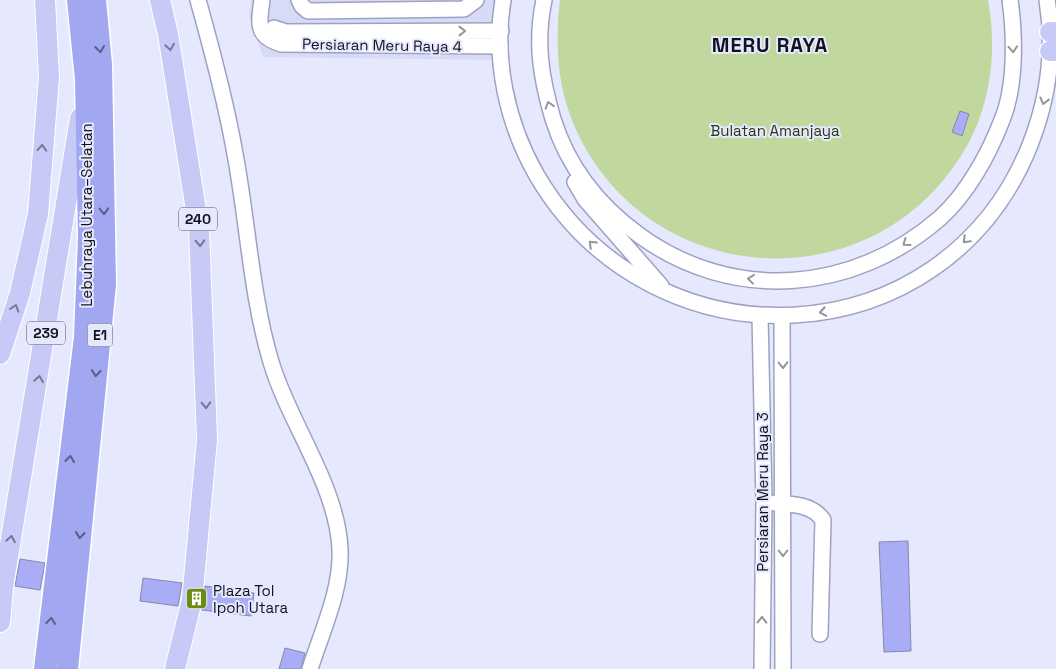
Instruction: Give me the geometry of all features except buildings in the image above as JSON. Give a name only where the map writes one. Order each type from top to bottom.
[{"type":"highway","name":"Lebuhraya Utara–Selatan","points":[[45,669],[85,338],[89,238],[86,79],[78,0]]},
{"type":"highway","name":"Lebuhraya Utara–Selatan","points":[[67,669],[105,284],[101,65],[95,0]]},
{"type":"main road","points":[[0,354],[20,293],[38,214],[48,77],[45,0]]},
{"type":"main road","name":"240","points":[[160,0],[168,34],[199,229],[207,440],[192,600],[175,669]]},
{"type":"main road","name":"239","points":[[0,622],[3,588],[86,79]]},
{"type":"street","points":[[198,0],[235,153],[271,363],[290,415],[322,484],[338,532],[340,550],[337,579],[310,669]]},
{"type":"street","points":[[262,0],[259,22],[270,32]]},
{"type":"street","points":[[270,0],[270,32]]},
{"type":"street","points":[[300,0],[302,6],[308,10],[464,9],[472,1]]},
{"type":"street","points":[[503,0],[500,39],[504,85],[514,123],[528,160],[548,194],[572,224],[600,252],[632,275],[666,293],[712,308],[760,316],[820,313],[866,301],[892,291],[925,273],[956,250],[982,224],[1006,194],[1024,161],[1038,125],[1047,88],[1053,41],[1047,0]]},
{"type":"street","points":[[544,0],[539,24],[542,83],[559,140],[561,158],[585,199],[666,293]]},
{"type":"street","points":[[559,140],[580,177],[614,217],[663,253],[720,275],[780,282],[838,274],[893,252],[941,218],[978,172],[1003,118],[1014,60],[1010,0]]},
{"type":"street","name":"Persiaran Meru Raya 4","points":[[270,32],[281,44],[500,39]]},
{"type":"street","name":"Persiaran Meru Raya 3","points":[[760,316],[764,502],[762,669]]},
{"type":"street","name":"Persiaran Meru Raya 3","points":[[782,316],[784,504],[782,669]]},
{"type":"street","points":[[764,502],[809,508],[817,512],[823,520],[820,634]]},
{"type":"shaded area","points":[[251,0],[502,0],[500,60],[263,57],[249,16]]},
{"type":"green space","name":"Bulatan Amanjaya","points":[[560,0],[988,0],[992,41],[989,82],[978,122],[970,141],[959,159],[918,206],[868,238],[813,255],[756,258],[701,245],[650,219],[606,179],[574,125],[564,95],[558,48]]},
{"type":"place","name":"Plaza Tol Ipoh Utara","points":[[197,599]]},
{"type":"district","name":"MERU RAYA","points":[[770,45]]}]
